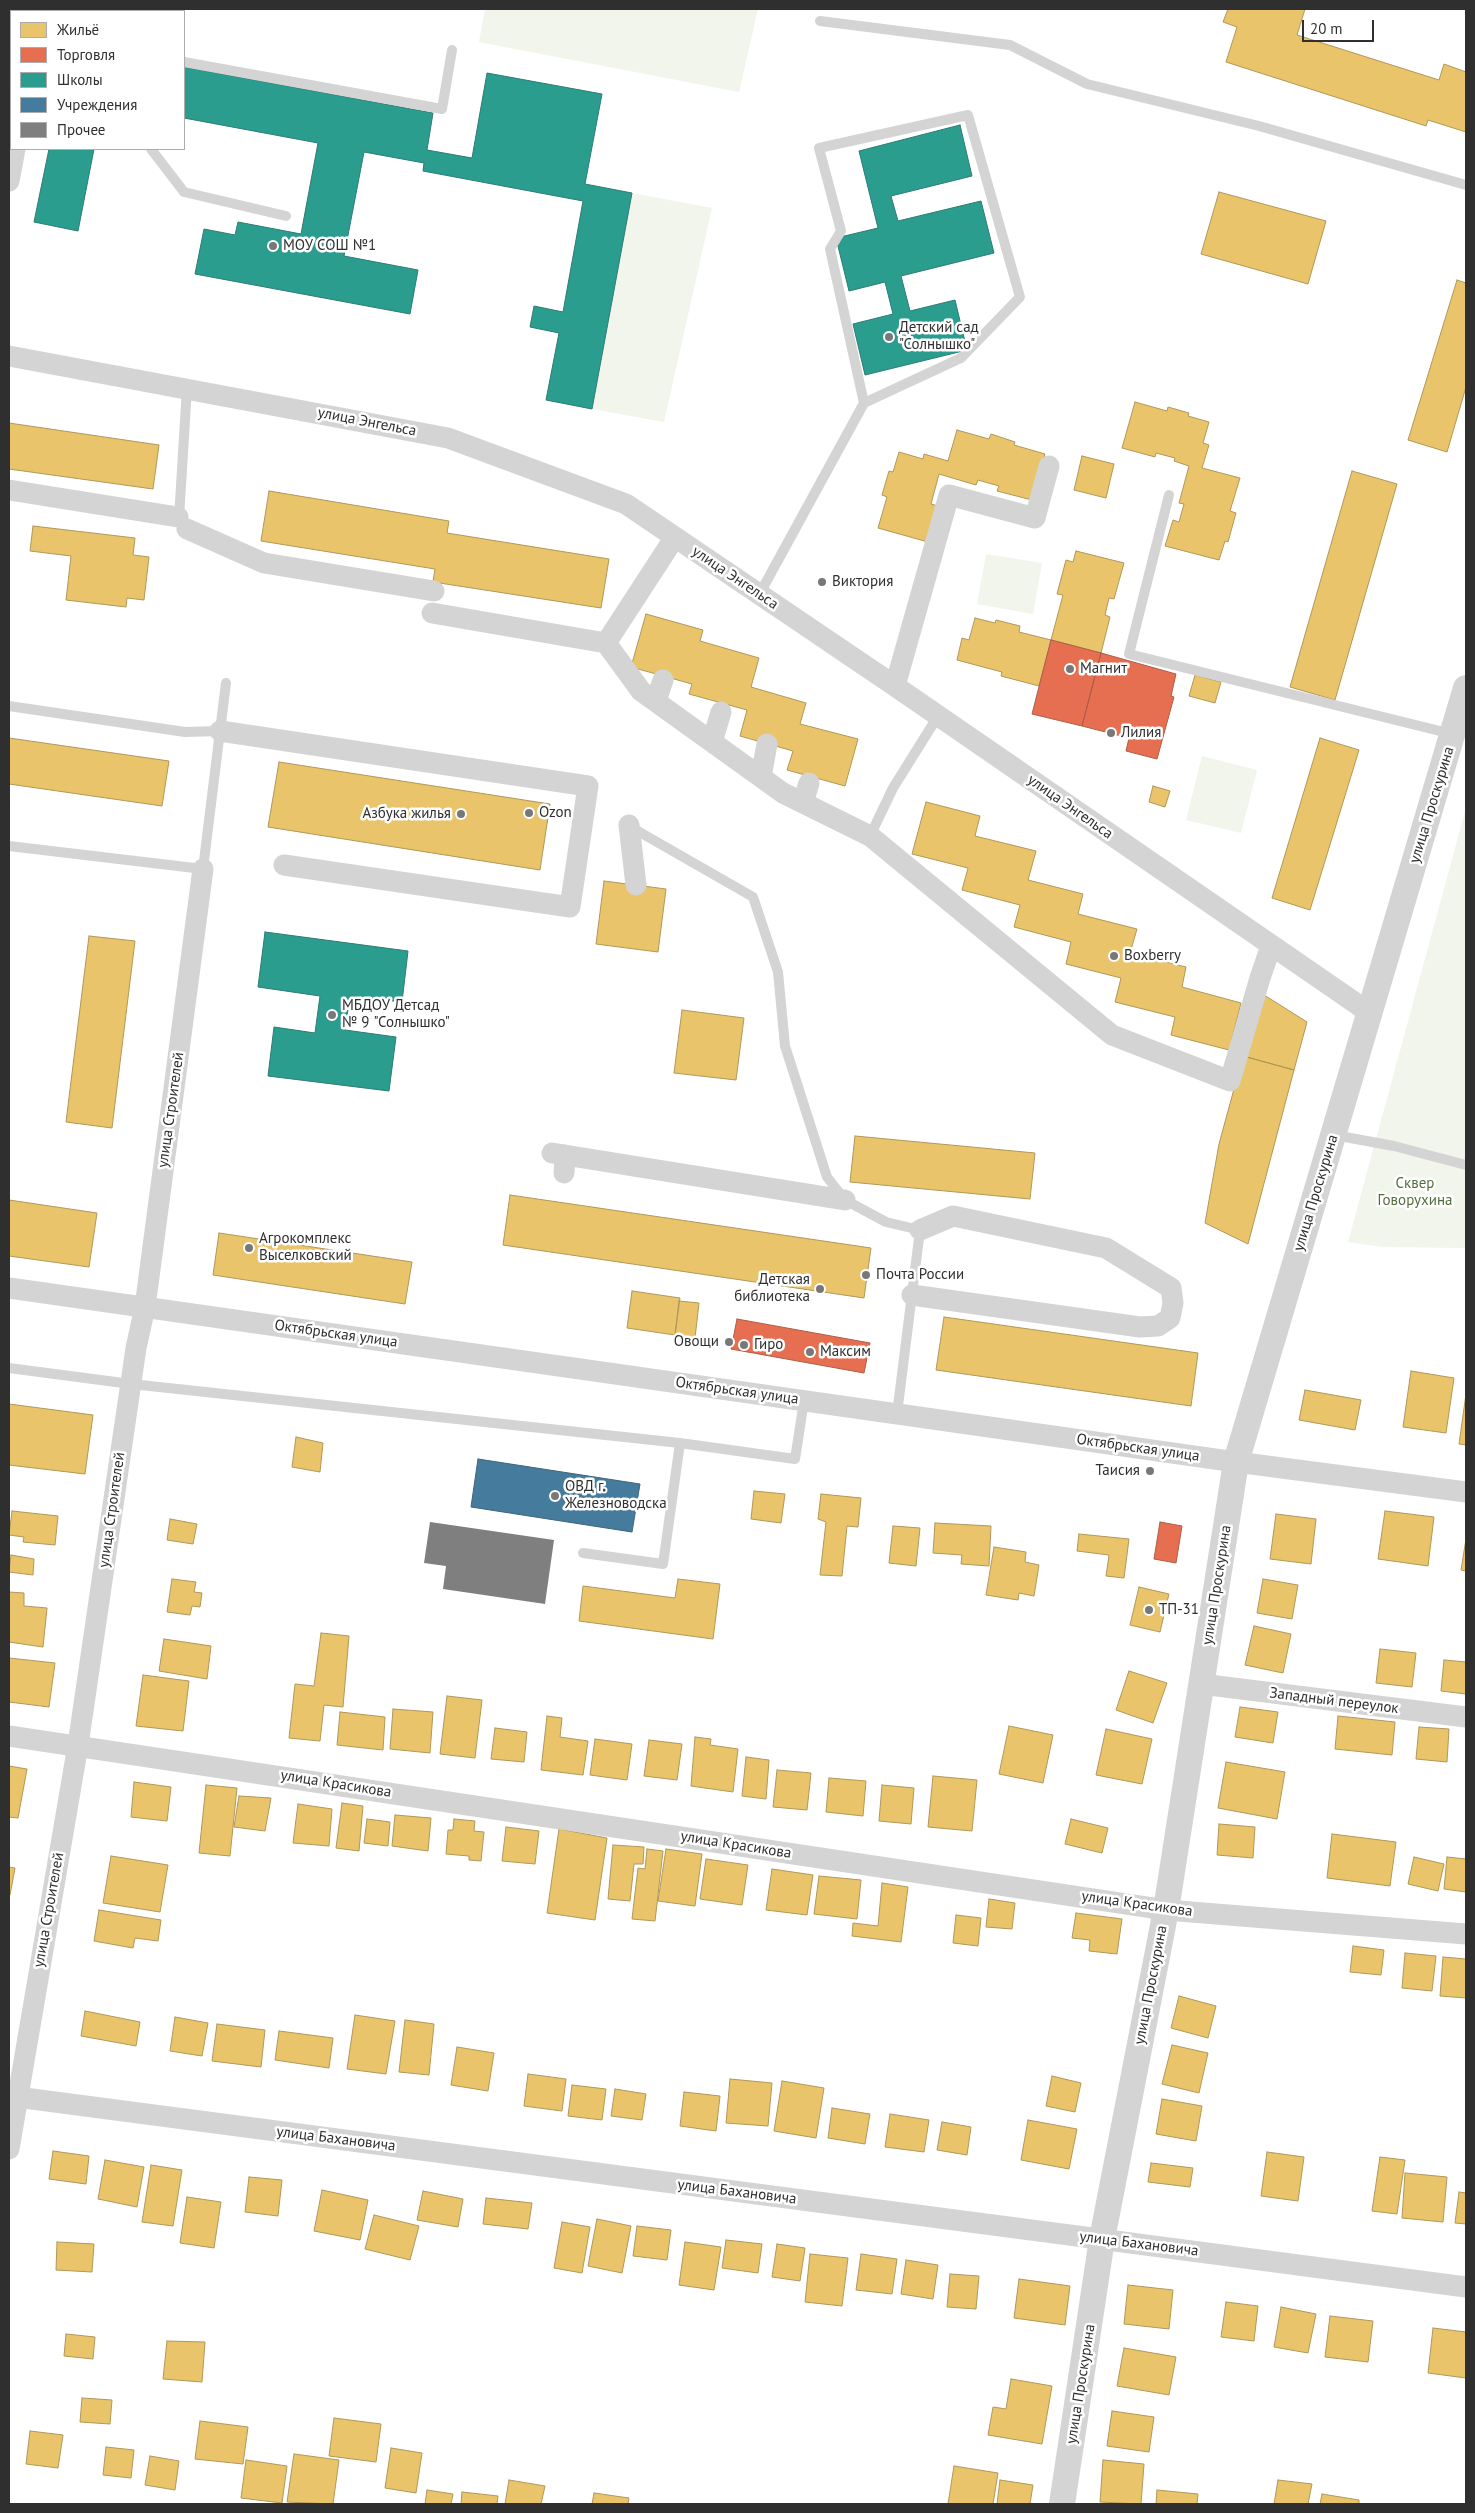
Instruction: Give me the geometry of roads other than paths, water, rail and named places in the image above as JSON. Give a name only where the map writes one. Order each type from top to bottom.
[{"type":"street","points":[[9,181],[15,150]]},
{"type":"street","name":"улица Энгельса","points":[[9,356],[448,438],[626,504],[895,686],[1370,1013]]},
{"type":"street","points":[[895,686],[949,495],[1035,518],[1049,466]]},
{"type":"street","points":[[9,490],[182,523],[264,563],[434,591]]},
{"type":"street","points":[[606,643],[675,537]]},
{"type":"street","points":[[432,613],[606,643],[641,691],[783,793],[870,836],[1112,1035],[1230,1081],[1271,946]]},
{"type":"street","points":[[656,701],[663,680]]},
{"type":"street","name":"улица Проскурина","points":[[1062,2504],[1102,2239],[1166,1910],[1236,1462],[1466,688]]},
{"type":"street","points":[[712,742],[721,712]]},
{"type":"street","points":[[220,731],[588,786],[570,907],[284,864]]},
{"type":"street","points":[[761,777],[767,744]]},
{"type":"street","points":[[803,803],[809,783]]},
{"type":"street","points":[[628,825],[636,885]]},
{"type":"street","name":"улица Строителей","points":[[9,2149],[13,2097],[78,1745],[131,1384],[145,1307],[203,869]]},
{"type":"street","points":[[561,1161],[726,1189],[835,1204]]},
{"type":"street","points":[[912,1295],[1140,1327],[1158,1326],[1170,1318],[1173,1304],[1171,1288],[1106,1248],[953,1216],[920,1230]]},
{"type":"street","name":"Октябрьская улица","points":[[9,1288],[1236,1462],[1466,1492]]},
{"type":"street","name":"Западный переулок","points":[[1201,1684],[1466,1717]]},
{"type":"street","name":"улица Красикова","points":[[9,1736],[1166,1910],[1466,1934]]},
{"type":"street","name":"улица Бахановича","points":[[13,2097],[1466,2287]]},
{"type":"lane","points":[[820,21],[1010,45],[1087,84],[1259,126],[1466,185]]},
{"type":"lane","points":[[185,62],[442,108],[452,50]]},
{"type":"lane","points":[[759,595],[864,403],[961,358],[1020,297],[968,116],[819,148],[841,231],[830,249],[864,403]]},
{"type":"lane","points":[[152,150],[184,192],[286,216]]},
{"type":"lane","points":[[182,523],[187,388]]},
{"type":"lane","points":[[1169,495],[1129,654],[1452,735]]},
{"type":"lane","points":[[9,846],[203,869],[226,683]]},
{"type":"lane","points":[[9,706],[185,732],[220,731]]},
{"type":"lane","points":[[870,836],[893,788],[938,716]]},
{"type":"lane","points":[[628,825],[753,897],[778,972],[785,1046],[835,1204],[886,1222],[920,1230],[897,1414]]},
{"type":"lane","points":[[1334,1135],[1394,1146],[1466,1165]]},
{"type":"lane","points":[[9,1368],[131,1384],[680,1443],[795,1459],[804,1401]]},
{"type":"lane","points":[[584,1553],[663,1564],[680,1443]]},
{"type":"place","name":"МОУ СОШ №1","points":[[273,246]]},
{"type":"place","name":"Детский сад \"Солнышко\"","points":[[889,337]]},
{"type":"place","name":"Виктория","points":[[822,582]]},
{"type":"place","name":"Магнит","points":[[1070,669]]},
{"type":"place","name":"Лилия","points":[[1111,733]]},
{"type":"place","name":"Ozon","points":[[529,813]]},
{"type":"place","name":"Азбука жилья","points":[[461,814]]},
{"type":"place","name":"Boxberry","points":[[1114,956]]},
{"type":"place","name":"МБДОУ Детсад № 9 \"Солнышко\"","points":[[332,1015]]},
{"type":"place","name":"Агрокомплекс Выселковский","points":[[249,1248]]},
{"type":"place","name":"Почта России","points":[[866,1275]]},
{"type":"place","name":"Детская библиотека","points":[[820,1289]]},
{"type":"place","name":"Овощи","points":[[729,1342]]},
{"type":"place","name":"Гиро","points":[[744,1345]]},
{"type":"place","name":"Максим","points":[[810,1352]]},
{"type":"place","name":"Таисия","points":[[1150,1471]]},
{"type":"place","name":"ОВД г. Железноводска","points":[[555,1496]]},
{"type":"place","name":"ТП-31","points":[[1149,1610]]},
{"type":"park label","name":"Сквер Говорухина","points":[[1415,1192]]}]
